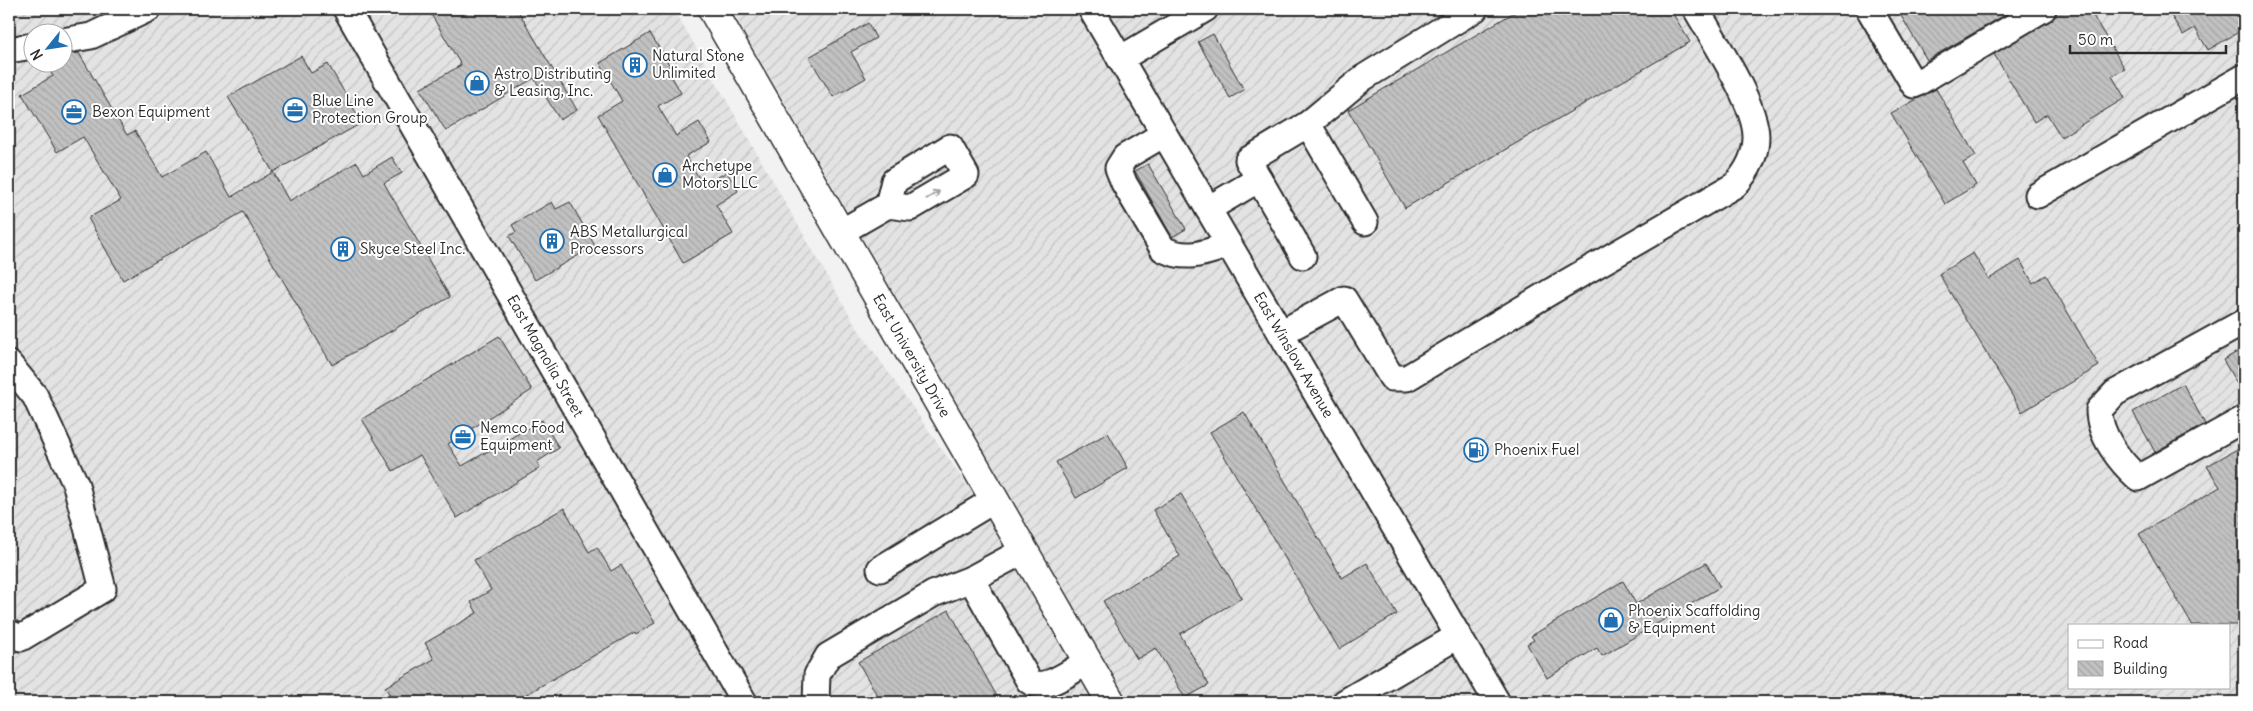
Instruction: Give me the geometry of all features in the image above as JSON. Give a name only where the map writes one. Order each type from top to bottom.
[{"type":"main road","name":"East University Drive","points":[[712,9],[1111,702]]},
{"type":"street","points":[[72,39],[91,36],[148,9]]},
{"type":"street","name":"East Magnolia Street","points":[[346,9],[744,702]]},
{"type":"street","name":"East Winslow Avenue","points":[[1091,9],[1497,702]]},
{"type":"street","points":[[1120,59],[1205,9]]},
{"type":"street","points":[[1303,256],[1248,160],[1308,124],[1363,78],[1475,9]]},
{"type":"street","points":[[1281,334],[1344,299],[1392,378],[1407,378],[1550,292],[1735,185],[1748,167],[1754,154],[1756,136],[1746,97],[1696,9]]},
{"type":"street","points":[[1868,9],[1914,85],[2043,9]]},
{"type":"street","points":[[9,50],[22,48]]},
{"type":"street","points":[[2038,195],[2244,77]]},
{"type":"street","points":[[1308,124],[1365,222]]},
{"type":"street","points":[[1164,134],[1125,157],[1118,168],[1124,182],[1163,249],[1174,254],[1192,257],[1229,245]]},
{"type":"street","points":[[1208,209],[1259,179]]},
{"type":"street","points":[[841,232],[888,205]]},
{"type":"street","points":[[2244,322],[2115,393],[2099,410],[2099,422],[2122,464],[2138,478],[2244,419]]},
{"type":"street","points":[[9,364],[35,396],[76,485],[103,589],[21,638],[9,633]]},
{"type":"street","points":[[880,569],[994,500]]},
{"type":"street","points":[[816,702],[817,675],[828,656],[933,594],[971,579],[1023,551]]},
{"type":"street","points":[[971,579],[1029,680],[1034,684],[1045,685],[1087,662]]},
{"type":"street","points":[[1345,702],[1458,636]]},
{"type":"shaded area","points":[[9,9],[674,9],[856,326],[1118,702],[9,702]]},
{"type":"shaded area","points":[[731,9],[2244,9],[2244,702],[1129,702]]},
{"type":"building","name":"Astro Distributing & Leasing, Inc.","points":[[428,9],[517,9],[577,110],[560,120],[534,78],[446,131],[420,89],[461,65]]},
{"type":"building","points":[[1520,9],[1670,9],[1690,42],[1405,208],[1348,110]]},
{"type":"building","points":[[1897,9],[2015,9],[1927,60]]},
{"type":"building","points":[[2057,9],[2089,9],[2125,69],[2112,76],[2125,98],[2061,137],[2047,114],[2034,122],[1994,54],[2050,21],[2056,16]]},
{"type":"building","points":[[2167,9],[2244,9],[2244,29],[2208,50],[2195,28],[2183,35]]},
{"type":"building","points":[[868,23],[876,38],[851,52],[866,78],[833,97],[809,57]]},
{"type":"building","points":[[650,33],[670,66],[667,68],[681,93],[658,106],[676,136],[699,122],[711,142],[686,156],[703,185],[727,172],[738,191],[716,205],[733,234],[683,263],[598,115],[622,101],[600,63]]},
{"type":"building","points":[[1213,34],[1244,90],[1230,98],[1198,42]]},
{"type":"building","points":[[79,53],[127,135],[135,131],[162,177],[206,152],[231,197],[273,172],[289,201],[357,162],[364,174],[392,157],[402,173],[384,183],[450,297],[332,365],[243,212],[123,280],[88,218],[121,200],[83,137],[57,152],[22,94],[53,76],[51,72],[72,72],[72,54]]},
{"type":"building","name":"Blue Line Protection Group","points":[[301,56],[311,73],[328,64],[362,123],[273,172],[228,97]]},
{"type":"building","points":[[1936,89],[1976,156],[1963,163],[1976,185],[1945,204],[1891,113]]},
{"type":"building","points":[[1148,164],[1186,229],[1172,237],[1135,171]]},
{"type":"building","name":"ABS Metallurgical Processors","points":[[552,202],[556,209],[570,202],[595,246],[535,280],[509,236],[516,232],[512,225]]},
{"type":"building","points":[[1973,253],[1989,279],[2020,260],[2033,283],[2046,275],[2099,366],[2022,412],[1939,274]]},
{"type":"building","name":"Nemco Food Equipment","points":[[499,336],[532,390],[448,444],[462,466],[542,420],[559,448],[537,462],[540,468],[457,518],[420,455],[393,471],[362,419]]},
{"type":"building","points":[[2244,348],[2244,396],[2223,360]]},
{"type":"building","points":[[2183,384],[2205,424],[2155,452],[2133,412]]},
{"type":"building","points":[[1244,412],[1342,578],[1367,563],[1397,614],[1339,649],[1210,432]]},
{"type":"building","points":[[1108,433],[1128,468],[1076,498],[1056,462]]},
{"type":"building","points":[[2244,445],[2244,625],[2191,624],[2139,534],[2220,487],[2207,466]]},
{"type":"building","points":[[1181,494],[1242,598],[1180,634],[1209,685],[1185,698],[1156,648],[1137,659],[1103,601],[1180,556],[1153,510]]},
{"type":"building","points":[[564,508],[589,552],[597,547],[611,571],[621,565],[655,623],[636,634],[635,632],[525,695],[529,702],[394,702],[385,687],[434,659],[425,643],[477,613],[471,602],[491,590],[474,560]]},
{"type":"building","name":"Phoenix Scaffolding & Equipment","points":[[1706,563],[1720,587],[1602,656],[1597,648],[1547,678],[1527,644],[1534,640],[1531,636],[1623,581],[1636,604]]},
{"type":"building","points":[[949,610],[1000,702],[881,702],[858,662]]},
{"type":"place","name":"Natural Stone Unlimited","points":[[635,65]]},
{"type":"place","name":"Astro Distributing & Leasing, Inc.","points":[[477,83]]},
{"type":"place","name":"Blue Line Protection Group","points":[[295,110]]},
{"type":"place","name":"Bexon Equipment","points":[[74,112]]},
{"type":"place","name":"Archetype Motors LLC","points":[[665,175]]},
{"type":"place","name":"ABS Metallurgical Processors","points":[[552,241]]},
{"type":"place","name":"Skyce Steel Inc.","points":[[343,249]]},
{"type":"place","name":"Nemco Food Equipment","points":[[463,437]]},
{"type":"place","name":"Phoenix Fuel","points":[[1476,450]]},
{"type":"place","name":"Phoenix Scaffolding & Equipment","points":[[1611,620]]}]
